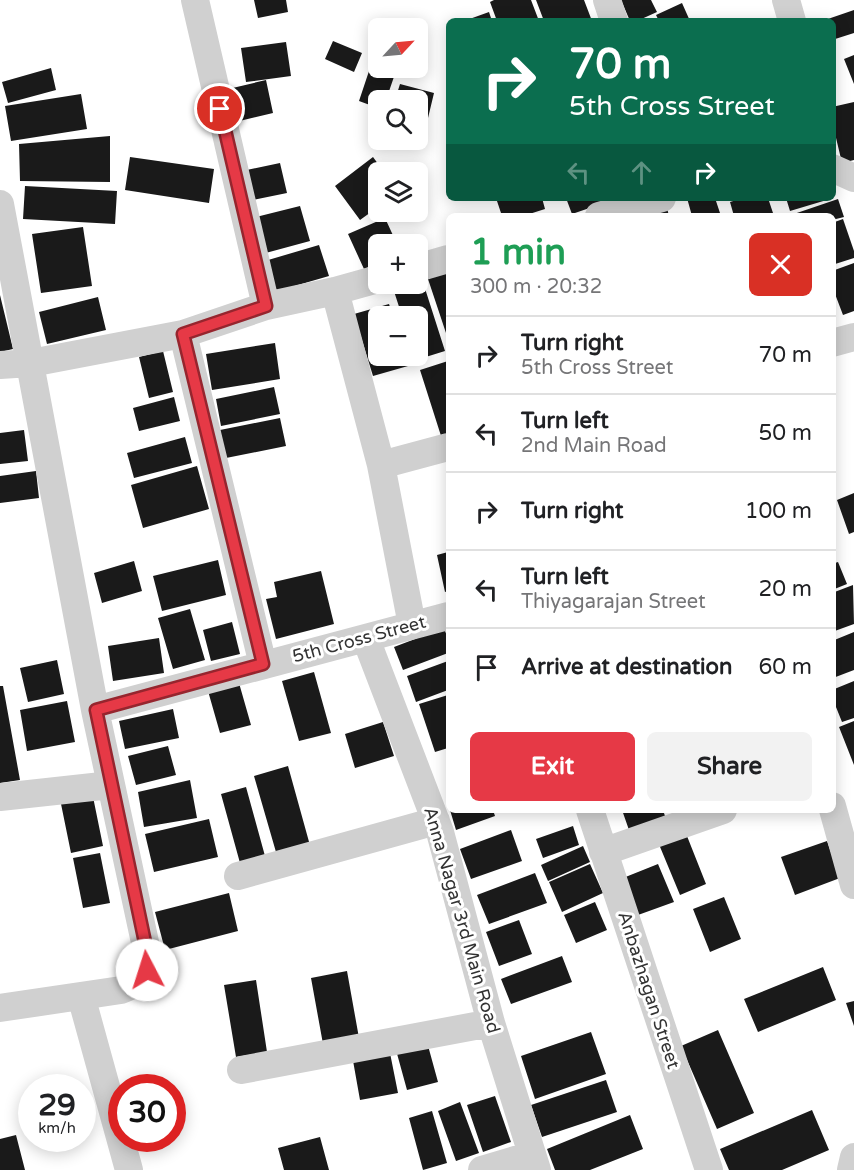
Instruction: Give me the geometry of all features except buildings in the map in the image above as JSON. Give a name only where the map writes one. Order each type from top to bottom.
[{"type":"street","points":[[195,0],[266,306]]},
{"type":"street","points":[[607,0],[613,18]]},
{"type":"street","points":[[786,0],[791,18]]},
{"type":"street","points":[[610,213],[652,201]]},
{"type":"street","points":[[0,204],[96,710],[146,947],[147,970],[138,984],[121,990],[0,1008]]},
{"type":"street","points":[[428,265],[446,260]]},
{"type":"street","points":[[0,365],[31,363],[183,334],[266,306],[368,282]]},
{"type":"street","points":[[335,291],[381,465],[412,625]]},
{"type":"street","points":[[183,334],[263,664]]},
{"type":"street","points":[[836,342],[854,337]]},
{"type":"street","points":[[381,465],[446,448]]},
{"type":"street","name":"5th Cross Street","points":[[96,710],[446,616]]},
{"type":"street","name":"Anna Nagar 3rd Main Road","points":[[366,639],[436,821],[491,1023],[535,1162]]},
{"type":"street","points":[[0,797],[111,785]]},
{"type":"street","name":"Anbazhagan Street","points":[[591,813],[709,1170]]},
{"type":"street","points":[[603,852],[714,813]]},
{"type":"street","points":[[834,813],[854,885]]},
{"type":"street","points":[[238,876],[436,821]]},
{"type":"street","points":[[81,996],[129,1170]]},
{"type":"street","points":[[242,1070],[491,1023]]},
{"type":"street","points":[[851,1170],[854,1157]]},
{"type":"street","points":[[482,1170],[535,1162]]},
{"type":"route","points":[[147,970],[146,947],[96,710],[263,664],[183,334],[266,306],[220,109]]}]
